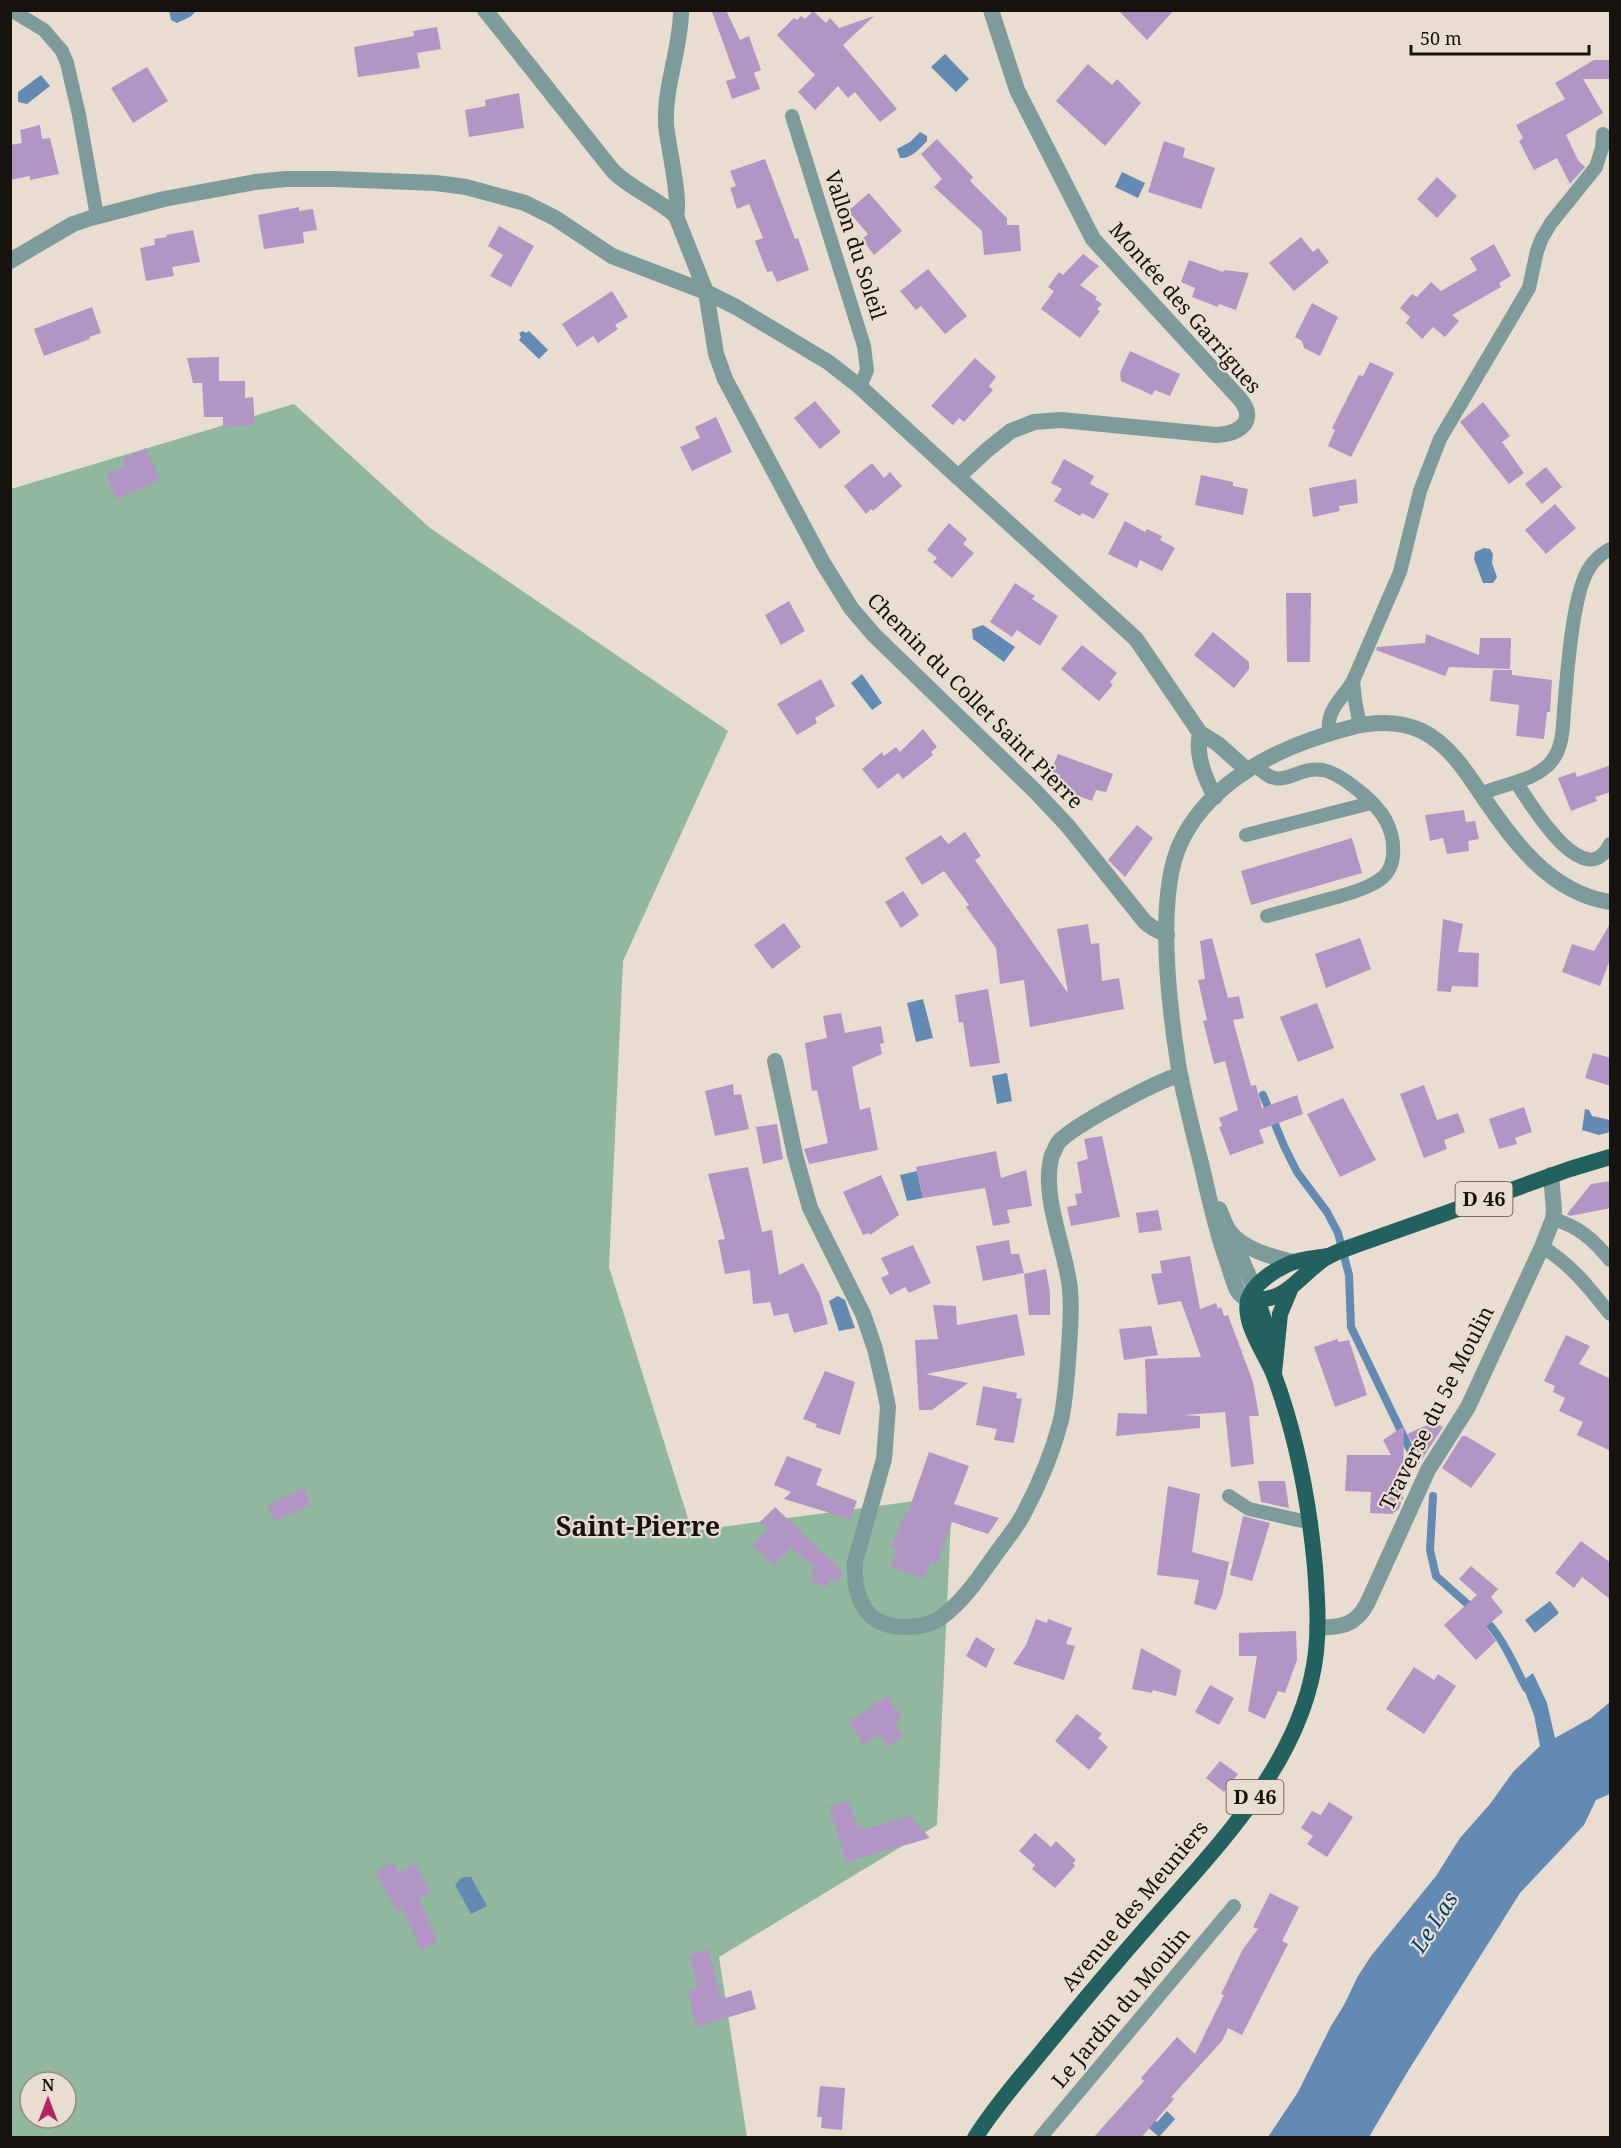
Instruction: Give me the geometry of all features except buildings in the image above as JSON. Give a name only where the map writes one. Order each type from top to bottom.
[{"type":"main road","name":"D 46","points":[[1254,1297],[1270,1275],[1293,1262],[1327,1256],[1551,1175],[1611,1156]]},
{"type":"main road","name":"D 46","points":[[1290,1290],[1298,1279],[1327,1256]]},
{"type":"main road","points":[[1275,1354],[1254,1297],[1274,1298],[1290,1290]]},
{"type":"main road","name":"Avenue des Meuniers","points":[[1274,1374],[1280,1314],[1290,1290]]},
{"type":"main road","name":"Avenue des Meuniers","points":[[975,2138],[1004,2098],[1104,1976],[1214,1849],[1256,1796],[1287,1745],[1304,1707],[1314,1669],[1317,1628],[1317,1588],[1311,1523],[1295,1446],[1274,1374],[1250,1321],[1254,1297]]},
{"type":"street","points":[[484,10],[613,171],[676,216]]},
{"type":"street","points":[[676,216],[678,206],[667,134],[666,100],[679,41],[681,10]]},
{"type":"street","name":"Montée des Garrigues","points":[[958,477],[1011,431],[1034,422],[1061,420],[1216,435],[1239,430],[1247,417],[1247,407],[1093,239],[1017,90],[991,10]]},
{"type":"street","points":[[10,261],[73,224],[97,216],[267,180],[335,179],[449,184],[525,203],[555,218],[612,256],[706,292],[736,307],[828,362],[860,387],[1136,639],[1200,733],[1252,767]]},
{"type":"street","name":"Chemin du Collet Saint Pierre","points":[[676,216],[706,292],[716,354],[725,379],[813,544],[851,608],[874,635],[1034,790],[1074,834],[1145,922],[1167,935]]},
{"type":"street","points":[[1254,1297],[1238,1291],[1214,1225],[1180,1075],[1171,999],[1167,935],[1168,891],[1180,844],[1215,797],[1252,767],[1290,747],[1360,726],[1390,722],[1422,731],[1449,752],[1506,830],[1540,868],[1562,884],[1587,897],[1611,902]]},
{"type":"street","points":[[1200,733],[1198,750],[1202,767],[1215,797]]},
{"type":"street","points":[[775,1061],[810,1208],[863,1314],[875,1349],[884,1387],[888,1407],[884,1459],[855,1562],[855,1588],[865,1610],[884,1625],[898,1627],[926,1626],[940,1619],[968,1594],[1023,1516],[1050,1454],[1060,1423],[1067,1381],[1071,1308],[1070,1289],[1052,1201],[1050,1165],[1058,1143],[1080,1126],[1121,1103],[1162,1081],[1180,1075]]},
{"type":"street","points":[[1201,1166],[1254,1297]]},
{"type":"street","name":"Traverse du 5e Moulin","points":[[1317,1628],[1336,1627],[1350,1623],[1363,1611],[1428,1470],[1471,1401],[1542,1247],[1553,1219],[1551,1175]]},
{"type":"street","points":[[1229,1231],[1261,1254],[1293,1262]]},
{"type":"lane","points":[[11,10],[44,30],[62,51],[79,115],[97,216]]},
{"type":"lane","name":"Vallon du Soleil","points":[[792,116],[864,346],[867,370],[860,387]]},
{"type":"lane","points":[[1329,734],[1328,722],[1331,711],[1353,681],[1400,573],[1420,491],[1440,439],[1529,288],[1542,238],[1551,223],[1596,167],[1603,134]]},
{"type":"lane","points":[[1481,794],[1540,771],[1551,762],[1557,752],[1563,723],[1575,621],[1583,582],[1589,567],[1611,549]]},
{"type":"lane","points":[[1353,681],[1360,726]]},
{"type":"lane","points":[[1252,767],[1276,779],[1284,779],[1306,771],[1326,771],[1350,784],[1386,819],[1394,848],[1388,872],[1377,882],[1354,892],[1267,916]]},
{"type":"lane","points":[[1516,782],[1571,852],[1589,861],[1597,860],[1603,856],[1611,844]]},
{"type":"lane","points":[[1246,835],[1371,803]]},
{"type":"lane","points":[[1553,1219],[1588,1235],[1611,1260]]},
{"type":"lane","points":[[1542,1247],[1570,1268],[1611,1314]]},
{"type":"lane","points":[[1229,1496],[1249,1509],[1311,1523]]},
{"type":"lane","name":"Le Jardin du Moulin","points":[[1040,2138],[1234,1906]]},
{"type":"green space","points":[[294,404],[430,528],[728,731],[623,961],[609,1267],[692,1531],[952,1496],[937,1825],[719,1957],[747,2137],[11,2138],[11,489]]},
{"type":"water","points":[[196,10],[190,17],[177,23],[171,20],[169,11]]},
{"type":"water","points":[[945,54],[969,79],[956,92],[931,67]]},
{"type":"water","points":[[41,75],[50,86],[27,104],[18,102],[18,92]]},
{"type":"water","points":[[920,132],[927,136],[927,141],[911,155],[900,158],[897,149],[910,142]]},
{"type":"water","points":[[1122,172],[1145,183],[1138,198],[1115,187]]},
{"type":"water","points":[[523,331],[526,333],[529,331],[548,350],[539,359],[519,340],[521,337],[519,333]]},
{"type":"water","points":[[1484,548],[1490,549],[1493,554],[1492,563],[1497,577],[1493,583],[1483,583],[1474,559],[1475,552]]},
{"type":"water","points":[[983,625],[1015,647],[1004,662],[973,639],[972,629]]},
{"type":"water","points":[[862,674],[882,703],[872,710],[851,683]]},
{"type":"water","points":[[923,999],[933,1038],[916,1042],[907,1003]]},
{"type":"water","points":[[1007,1073],[1012,1101],[997,1104],[992,1076]]},
{"type":"water","points":[[1585,1109],[1589,1110],[1592,1116],[1610,1120],[1610,1132],[1599,1135],[1582,1130]]},
{"type":"water","points":[[917,1171],[923,1198],[907,1201],[900,1175]]},
{"type":"water","points":[[838,1296],[845,1300],[855,1328],[839,1331],[829,1301]]},
{"type":"water","points":[[1550,1601],[1559,1613],[1535,1633],[1525,1620]]},
{"type":"water","name":"Le Las","points":[[1533,1673],[1547,1703],[1555,1738],[1591,1718],[1610,1702],[1610,1794],[1596,1800],[1584,1825],[1520,1893],[1369,2137],[1268,2137],[1298,2092],[1331,2026],[1371,1956],[1436,1876],[1460,1838],[1490,1804],[1513,1772],[1540,1746],[1534,1715],[1521,1682]]},
{"type":"water","points":[[464,1877],[471,1877],[487,1906],[471,1914],[455,1885]]},
{"type":"water","points":[[1167,2111],[1175,2119],[1159,2137],[1144,2124],[1151,2117],[1157,2122]]},
{"type":"waterway","points":[[1263,1095],[1297,1172],[1327,1212],[1338,1233],[1349,1275],[1351,1327],[1414,1458]]},
{"type":"waterway","points":[[1433,1496],[1430,1550],[1436,1576],[1473,1609]]},
{"type":"waterway","points":[[1482,1617],[1502,1641],[1526,1688]]},
{"type":"district","name":"Saint-Pierre","points":[[638,1527]]}]
